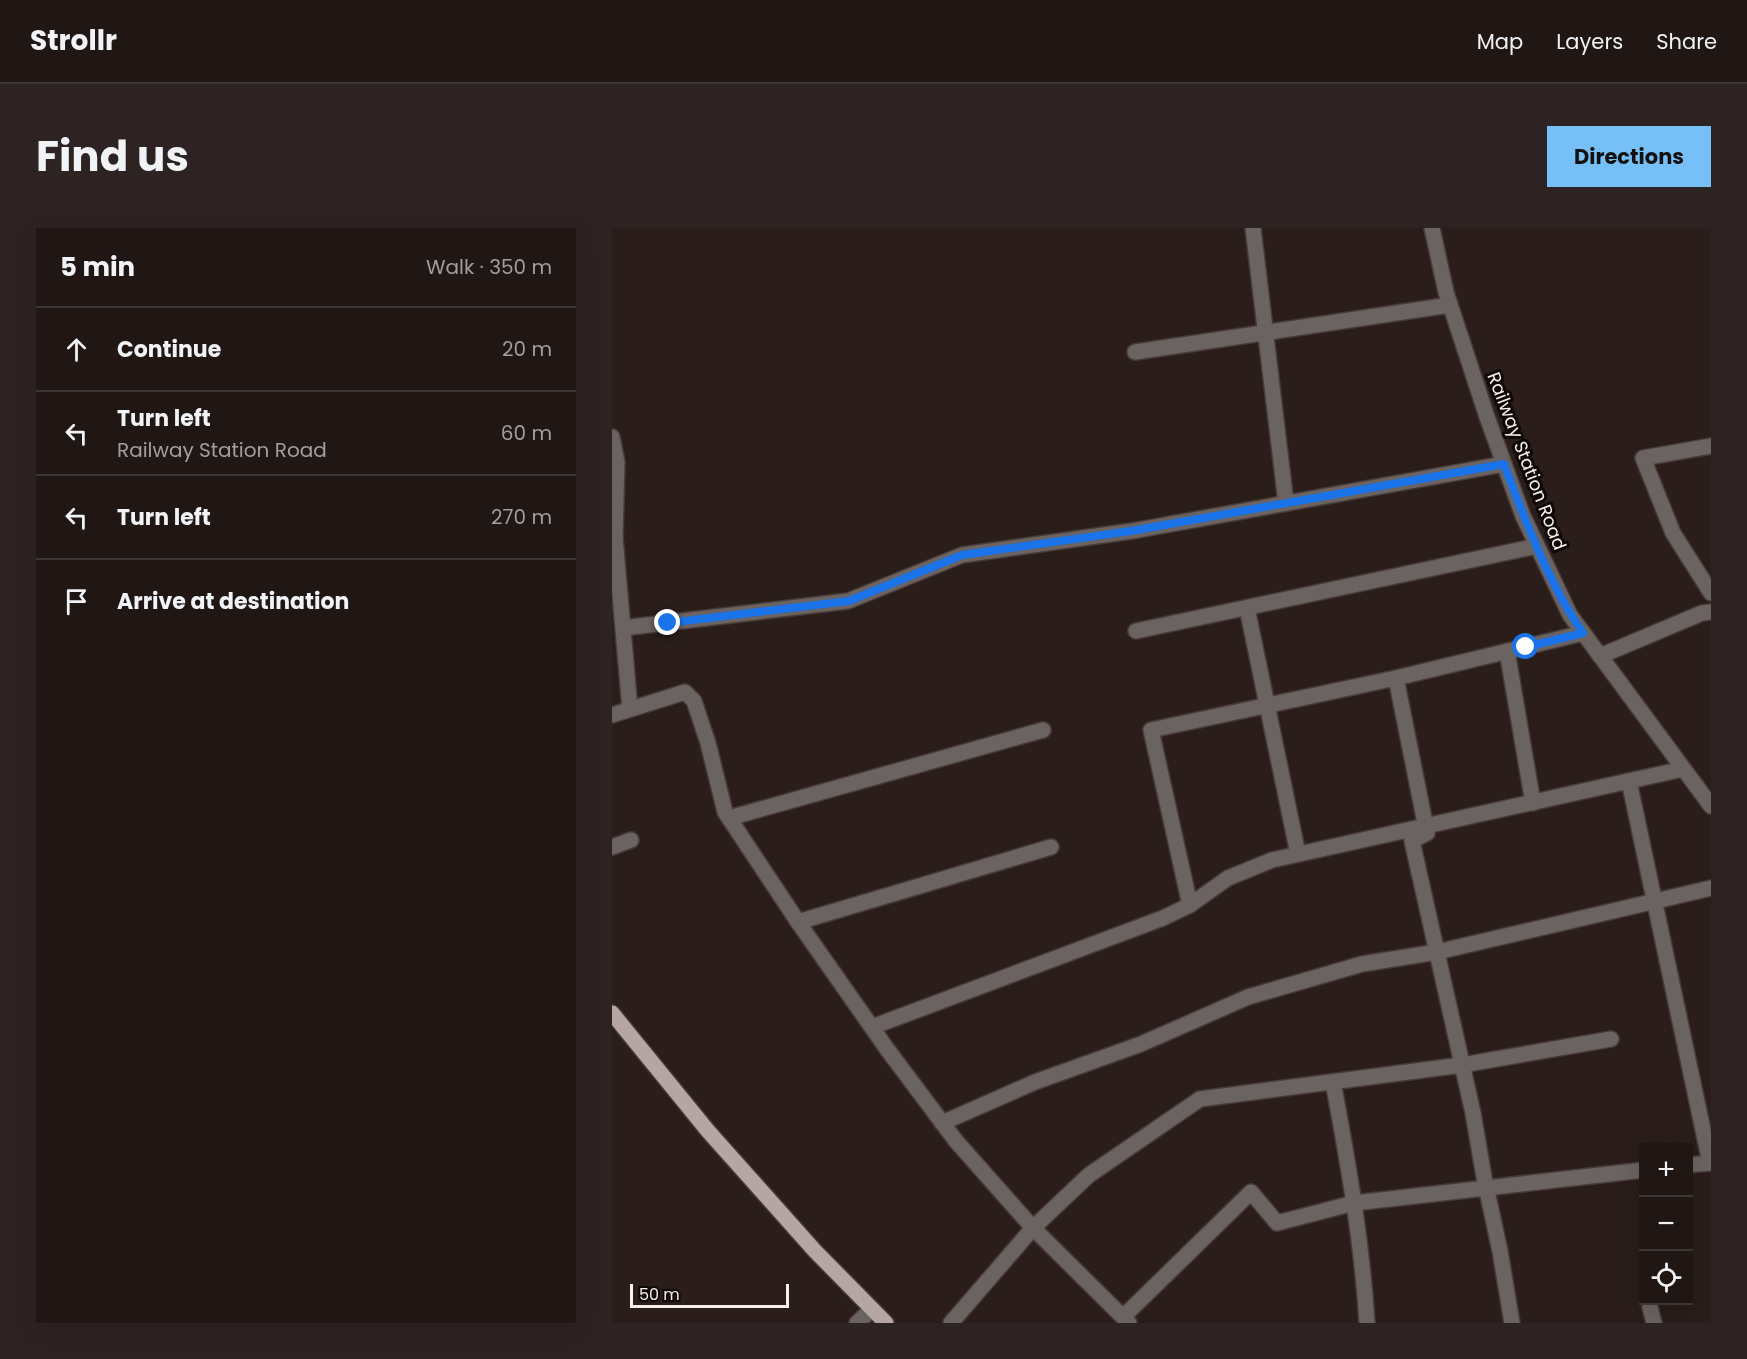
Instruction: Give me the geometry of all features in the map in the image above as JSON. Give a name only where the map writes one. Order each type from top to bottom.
[{"type":"main road","points":[[612,1013],[723,1148],[815,1251],[886,1323]]},
{"type":"street","points":[[1253,228],[1286,503]]},
{"type":"street","name":"Railway Station Road","points":[[1432,228],[1450,305],[1504,464],[1523,516],[1570,615],[1711,806]]},
{"type":"street","points":[[1135,352],[1450,305]]},
{"type":"street","points":[[612,437],[617,462],[614,539],[620,639],[630,709]]},
{"type":"street","points":[[1711,446],[1643,458],[1673,533],[1711,593]]},
{"type":"street","points":[[620,639],[849,601],[962,555],[1131,531],[1504,464]]},
{"type":"street","points":[[1136,631],[1538,546]]},
{"type":"street","points":[[1247,608],[1298,854]]},
{"type":"street","points":[[1600,656],[1702,613],[1711,612]]},
{"type":"street","points":[[1190,905],[1151,730],[1396,678],[1583,633]]},
{"type":"street","points":[[1507,651],[1533,802]]},
{"type":"street","points":[[1396,678],[1427,833],[1412,841],[1462,1065],[1500,1251],[1512,1323]]},
{"type":"street","points":[[612,715],[685,692],[694,701],[708,743],[725,812],[798,922],[956,1141],[1033,1228],[1126,1320],[1251,1192],[1277,1223],[1354,1203],[1639,1171]]},
{"type":"street","points":[[729,818],[1043,730]]},
{"type":"street","points":[[872,1027],[1163,918],[1190,905],[1228,878],[1272,860],[1683,768]]},
{"type":"street","points":[[1629,781],[1710,1163],[1693,1165]]},
{"type":"street","points":[[612,847],[631,840]]},
{"type":"street","points":[[798,922],[1051,847]]},
{"type":"street","points":[[942,1123],[1035,1082],[1141,1044],[1248,997],[1362,964],[1437,952],[1711,888]]},
{"type":"street","points":[[951,1323],[1033,1228],[1089,1175],[1200,1099],[1462,1065],[1611,1039]]},
{"type":"street","points":[[1333,1082],[1354,1203],[1365,1285],[1367,1323]]},
{"type":"street","points":[[1650,1307],[1654,1323]]},
{"type":"street","points":[[857,1323],[872,1309]]},
{"type":"route","points":[[668,623],[849,601],[962,555],[1131,531],[1504,464],[1523,516],[1570,615],[1583,633],[1526,647]]}]
